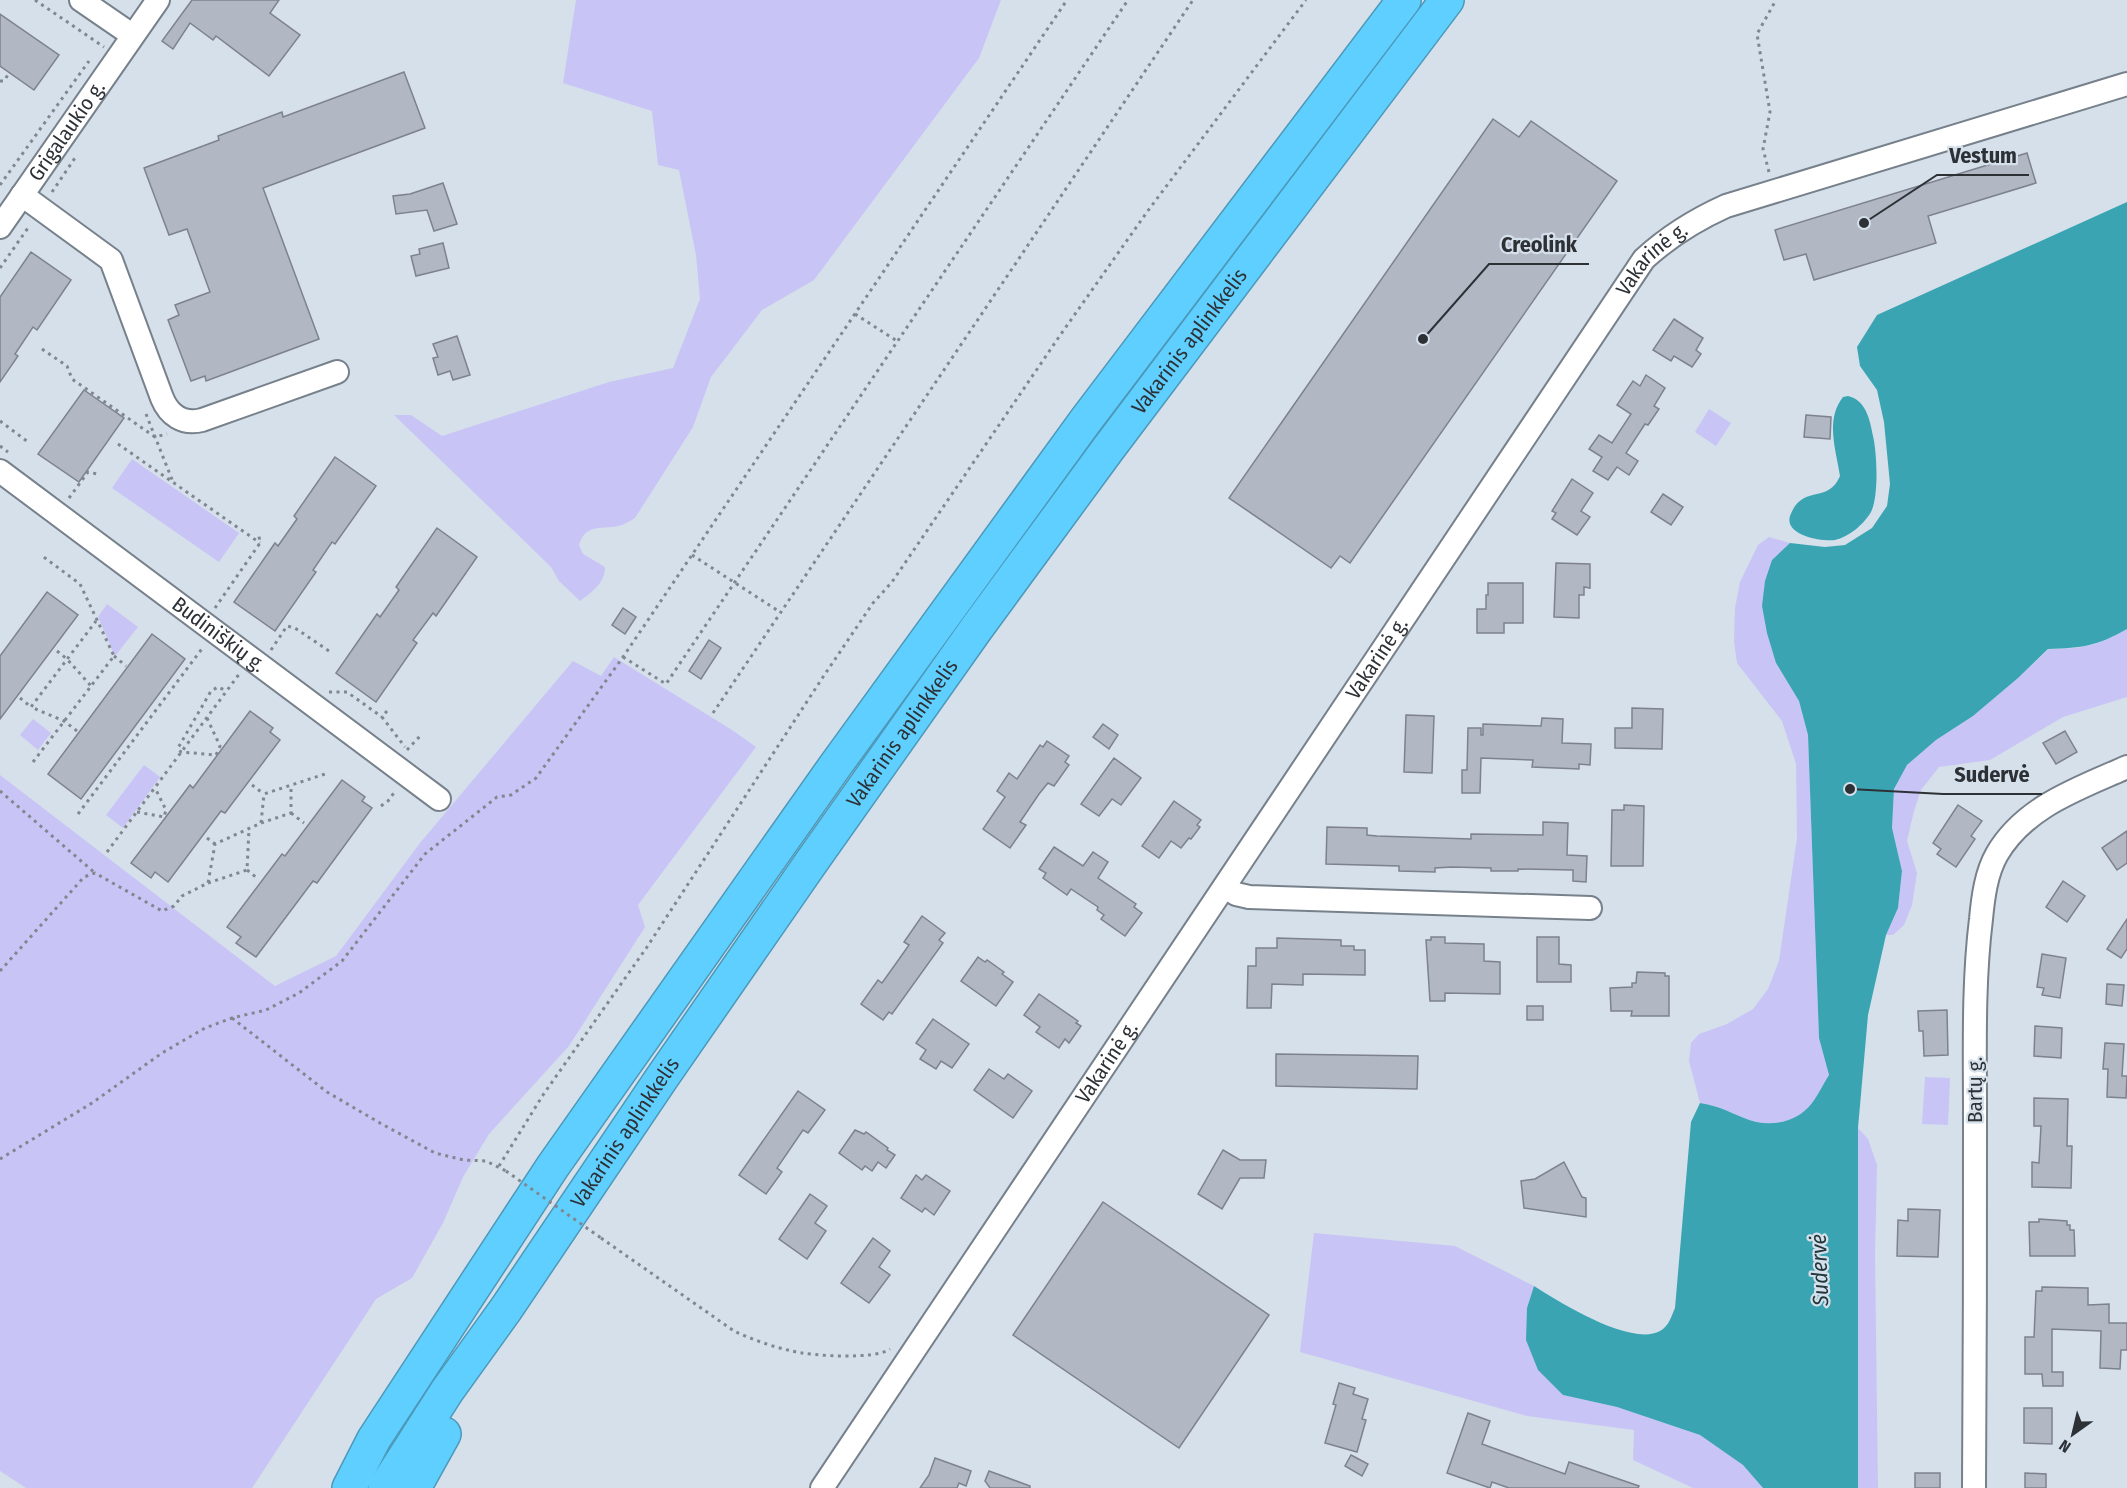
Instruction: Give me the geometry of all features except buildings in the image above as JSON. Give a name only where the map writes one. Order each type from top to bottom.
[{"type":"highway","name":"Vakarinis aplinkkelis","points":[[349,1488],[374,1438],[554,1166],[842,756],[1079,429],[1404,0]]},
{"type":"highway","name":"Vakarinis aplinkkelis","points":[[385,1488],[447,1391],[506,1309],[572,1208],[976,629],[1108,449],[1447,0]]},
{"type":"highway","points":[[414,1488],[475,1380],[506,1309]]},
{"type":"highway","points":[[329,1488],[374,1438]]},
{"type":"street","points":[[81,0],[132,35]]},
{"type":"street","name":"Grigalaukio g.","points":[[0,227],[158,0]]},
{"type":"street","name":"Vakarinė g.","points":[[822,1488],[1644,259],[1675,233],[1701,217],[1726,206],[2127,84]]},
{"type":"street","points":[[22,195],[111,260],[167,411],[183,420],[195,422],[202,420],[337,372]]},
{"type":"street","name":"Budiniškių g.","points":[[0,471],[439,799]]},
{"type":"street","name":"Bartų g.","points":[[1974,1488],[1975,990],[1983,901],[1988,877],[1997,854],[2012,833],[2029,816],[2059,798],[2127,767]]},
{"type":"street","points":[[1226,886],[1236,894],[1249,897],[1590,908]]},
{"type":"path","points":[[35,0],[118,56]]},
{"type":"path","points":[[0,1159],[92,1103],[162,1053],[206,1028],[232,1018],[266,1010],[299,993],[342,961],[425,854],[497,797],[511,795],[536,778],[623,657],[1067,0]]},
{"type":"path","points":[[623,657],[666,684],[1128,0]]},
{"type":"path","points":[[713,712],[1192,0]]},
{"type":"path","points":[[499,1166],[543,1095],[646,947],[867,612],[892,582],[1140,222],[1306,0]]},
{"type":"path","points":[[1776,0],[1758,34],[1770,112],[1763,149],[1766,166],[1777,190]]},
{"type":"path","points":[[0,185],[94,54]]},
{"type":"path","points":[[0,81],[4,81],[9,73]]},
{"type":"path","points":[[855,314],[897,341]]},
{"type":"path","points":[[42,349],[67,366],[72,379],[155,437],[175,433],[183,420]]},
{"type":"path","points":[[143,407],[173,482]]},
{"type":"path","points":[[0,421],[28,442]]},
{"type":"path","points":[[118,444],[260,543]]},
{"type":"path","points":[[69,498],[88,472],[97,474]]},
{"type":"path","points":[[215,608],[260,543],[259,536]]},
{"type":"path","points":[[40,555],[80,584],[114,656],[126,666]]},
{"type":"path","points":[[692,555],[780,612]]},
{"type":"path","points":[[31,707],[97,620]]},
{"type":"path","points":[[271,650],[287,626],[295,628],[329,651]]},
{"type":"path","points":[[78,814],[205,644]]},
{"type":"path","points":[[57,651],[91,686]]},
{"type":"path","points":[[33,762],[114,656]]},
{"type":"path","points":[[107,852],[241,672]]},
{"type":"path","points":[[181,752],[178,747],[211,691],[218,687],[227,691]]},
{"type":"path","points":[[321,692],[347,692],[382,717],[407,750],[407,757]]},
{"type":"path","points":[[20,698],[31,707],[64,721],[77,731]]},
{"type":"path","points":[[382,717],[387,711]]},
{"type":"path","points":[[181,752],[216,755],[220,746],[207,718]]},
{"type":"path","points":[[407,750],[422,734]]},
{"type":"path","points":[[264,794],[325,774]]},
{"type":"path","points":[[252,785],[264,794]]},
{"type":"path","points":[[291,785],[291,813],[304,824]]},
{"type":"path","points":[[137,812],[161,818],[167,813],[155,788]]},
{"type":"path","points":[[381,806],[398,788]]},
{"type":"path","points":[[0,791],[95,873],[162,911],[174,906],[182,896],[247,870]]},
{"type":"path","points":[[261,823],[264,794]]},
{"type":"path","points":[[215,844],[261,823],[291,813]]},
{"type":"path","points":[[247,870],[249,829]]},
{"type":"path","points":[[207,838],[215,844]]},
{"type":"path","points":[[208,884],[215,844]]},
{"type":"path","points":[[247,870],[257,878]]},
{"type":"path","points":[[0,971],[84,877],[95,873]]},
{"type":"path","points":[[232,1018],[327,1092],[380,1123],[435,1153],[464,1160],[486,1161],[499,1166],[734,1331],[792,1351],[820,1354],[874,1355],[887,1352],[892,1347]]},
{"type":"shaded area","points":[[576,0],[1001,0],[979,58],[814,280],[762,310],[711,377],[693,427],[635,518],[620,525],[590,530],[582,538],[579,545],[583,554],[605,567],[603,578],[593,591],[580,601],[559,581],[551,567],[394,415],[411,415],[442,436],[609,382],[673,368],[700,299],[696,255],[679,170],[658,165],[652,111],[563,83]]},
{"type":"shaded area","points":[[1709,409],[1731,423],[1716,446],[1695,432]]},
{"type":"shaded area","points":[[132,459],[239,533],[219,562],[112,488]]},
{"type":"shaded area","points":[[1769,537],[1790,543],[1772,560],[1776,663],[1799,701],[1808,735],[1819,1038],[1829,1075],[1814,1100],[1798,1116],[1781,1122],[1762,1123],[1700,1103],[1689,1061],[1691,1043],[1699,1034],[1727,1024],[1753,1009],[1768,989],[1779,961],[1797,838],[1796,764],[1782,721],[1737,663],[1734,642],[1735,608],[1740,582],[1758,545]]},
{"type":"shaded area","points":[[107,604],[138,627],[115,656],[98,617]]},
{"type":"shaded area","points":[[2127,629],[2127,697],[2063,717],[1990,760],[1939,767],[1921,790],[1907,841],[1917,873],[1912,905],[1904,925],[1893,935],[1886,935],[1898,908],[1902,871],[1892,828],[1894,789],[1907,765],[1936,740],[1973,716],[2049,649],[2090,645]]},
{"type":"shaded area","points":[[614,657],[756,747],[638,905],[645,927],[569,1046],[489,1134],[463,1177],[443,1223],[412,1278],[376,1299],[252,1488],[26,1488],[0,1471],[0,775],[275,986],[336,956],[420,843],[573,661],[601,676]]},
{"type":"shaded area","points":[[33,719],[51,733],[38,750],[20,735]]},
{"type":"shaded area","points":[[144,765],[160,777],[123,828],[106,815]]},
{"type":"shaded area","points":[[1925,1077],[1950,1078],[1948,1125],[1922,1124]]},
{"type":"shaded area","points":[[1858,1128],[1868,1139],[1877,1165],[1875,1255],[1878,1488],[1858,1488]]},
{"type":"shaded area","points":[[1314,1233],[1455,1246],[1534,1286],[1527,1308],[1563,1395],[1617,1407],[1700,1435],[1743,1465],[1763,1488],[1693,1488],[1633,1460],[1634,1430],[1527,1416],[1300,1352]]},
{"type":"water","points":[[2127,202],[2127,629],[2089,645],[2048,649],[1973,716],[1936,740],[1907,765],[1894,789],[1892,828],[1902,871],[1898,908],[1886,935],[1868,1015],[1858,1128],[1858,1488],[1763,1488],[1743,1465],[1700,1435],[1617,1407],[1563,1395],[1538,1370],[1526,1340],[1527,1308],[1534,1286],[1577,1311],[1614,1328],[1647,1334],[1666,1327],[1675,1308],[1691,1122],[1700,1103],[1718,1107],[1753,1121],[1781,1122],[1798,1116],[1805,1110],[1829,1075],[1819,1038],[1808,735],[1799,701],[1776,663],[1762,606],[1765,581],[1772,560],[1790,543],[1825,547],[1845,545],[1872,528],[1887,506],[1890,484],[1884,422],[1877,390],[1860,366],[1857,347],[1877,315]]},
{"type":"water","points":[[1848,396],[1863,406],[1870,424],[1876,463],[1874,505],[1864,521],[1846,536],[1835,540],[1822,540],[1805,536],[1793,528],[1790,516],[1801,500],[1829,490],[1840,476],[1834,446],[1834,415],[1843,397]]},
{"type":"place","name":"Vestum","points":[[1864,223]]},
{"type":"place","name":"Creolink","points":[[1423,339]]},
{"type":"place","name":"Sudervė","points":[[1850,789]]}]
